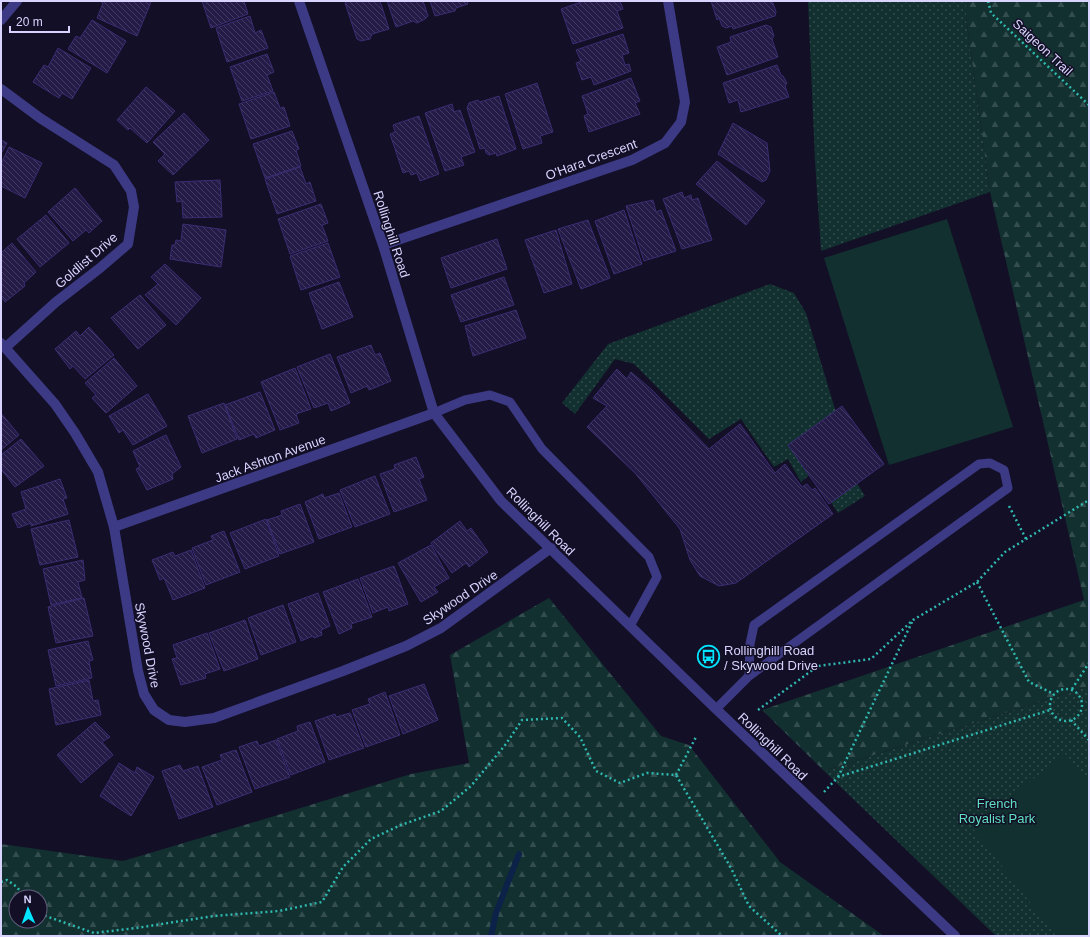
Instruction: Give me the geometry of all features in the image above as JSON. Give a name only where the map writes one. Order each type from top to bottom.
[{"type":"street","points":[[1,20],[17,1]]},
{"type":"street","name":"Rollinghill Road","points":[[299,1],[383,245],[434,413],[501,501],[716,710],[955,936]]},
{"type":"street","name":"O'Hara Crescent","points":[[383,245],[632,160],[665,143],[681,122],[685,102],[668,1]]},
{"type":"street","name":"Goldlist Drive","points":[[1,89],[40,118],[114,165],[131,191],[134,207],[128,244],[3,345]]},
{"type":"street","name":"Skywood Drive","points":[[3,345],[55,404],[75,433],[98,472],[114,527],[138,671],[144,694],[154,710],[169,720],[185,722],[214,718],[406,646],[441,628],[550,548]]},
{"type":"street","name":"Jack Ashton Avenue","points":[[114,527],[434,413]]},
{"type":"lane","points":[[434,413],[465,400],[490,395],[510,402],[542,449],[649,557],[657,577],[630,626]]},
{"type":"lane","points":[[716,710],[749,676],[1008,488],[1004,470],[990,463],[979,464],[754,625],[750,644],[749,676]]},
{"type":"path","name":"Saigeon Trail","points":[[988,1],[991,13],[1089,105]]},
{"type":"path","points":[[1002,492],[1026,539]]},
{"type":"path","points":[[758,710],[818,666],[871,659],[913,620],[977,582],[1005,552],[1089,500]]},
{"type":"path","points":[[977,582],[1029,682],[1054,694]]},
{"type":"path","points":[[813,802],[838,777],[913,620]]},
{"type":"path","points":[[1072,690],[1089,663]]},
{"type":"path","points":[[1065,688],[1072,690],[1081,698],[1081,711],[1078,716],[1071,720],[1060,720],[1054,717],[1050,710],[1050,699],[1059,690],[1065,688]]},
{"type":"path","points":[[838,777],[1050,710]]},
{"type":"path","points":[[48,917],[94,933],[214,916],[278,911],[322,902],[343,867],[371,839],[401,825],[441,811],[471,786],[506,744],[522,720],[562,718],[580,737],[596,771],[620,783],[647,773],[676,775]]},
{"type":"path","points":[[1071,720],[1089,740]]},
{"type":"path","points":[[676,775],[696,738]]},
{"type":"path","points":[[676,775],[731,868],[749,906],[782,936]]},
{"type":"path","points":[[1,882],[7,880],[18,889]]},
{"type":"green space","points":[[808,1],[966,1],[966,17],[990,192],[821,251],[815,161]]},
{"type":"green space","points":[[966,1],[1089,1],[1089,686],[824,771],[762,710],[1084,600],[990,192],[966,17]]},
{"type":"green space","points":[[947,219],[1013,427],[889,465],[824,258]]},
{"type":"green space","points":[[770,284],[794,293],[806,313],[858,485],[865,496],[838,513],[812,473],[801,482],[788,459],[774,467],[741,419],[709,439],[634,364],[615,359],[575,414],[562,403],[608,344]]},
{"type":"green space","points":[[549,598],[661,736],[689,745],[780,862],[884,936],[1,936],[1,844],[123,861],[411,774],[469,763],[450,655]]},
{"type":"green space","name":"French Royalist Park","points":[[1089,686],[1089,936],[996,936],[824,771]]},
{"type":"green space","points":[[1066,754],[1089,784],[1089,936],[1056,936],[971,826]]},
{"type":"building","points":[[100,1],[151,2],[137,36],[97,18],[103,3]]},
{"type":"building","points":[[202,1],[244,1],[248,14],[211,28]]},
{"type":"building","points":[[349,1],[380,1],[389,29],[372,34],[370,39],[361,41],[357,39],[345,3]]},
{"type":"building","points":[[387,1],[423,1],[428,16],[417,23],[413,21],[396,27]]},
{"type":"building","points":[[430,1],[467,1],[468,4],[456,8],[455,11],[435,16]]},
{"type":"building","points":[[584,1],[620,1],[623,9],[617,11],[623,28],[573,44],[561,9]]},
{"type":"building","points":[[711,1],[770,1],[773,3],[776,12],[775,16],[733,29],[732,26],[726,28],[722,26],[719,18],[717,20]]},
{"type":"building","points":[[250,16],[255,33],[261,30],[268,48],[227,62],[216,28]]},
{"type":"building","points":[[92,20],[126,41],[107,73],[68,49],[76,36],[80,38]]},
{"type":"building","points":[[766,25],[771,27],[774,36],[772,39],[778,57],[727,75],[717,47],[731,42],[730,37]]},
{"type":"building","points":[[623,34],[629,53],[622,55],[625,65],[629,64],[631,71],[594,85],[591,77],[582,80],[576,63],[581,61],[576,50]]},
{"type":"building","points":[[58,48],[91,68],[72,99],[62,93],[59,98],[33,82],[44,65],[48,67]]},
{"type":"building","points":[[267,54],[274,72],[267,75],[273,91],[242,101],[230,67]]},
{"type":"building","points":[[777,65],[781,75],[787,83],[785,86],[789,97],[741,112],[738,100],[729,103],[723,83]]},
{"type":"building","points":[[631,78],[640,101],[635,103],[640,114],[589,132],[584,116],[588,114],[582,96]]},
{"type":"building","points":[[537,83],[553,132],[540,136],[542,143],[523,149],[505,94]]},
{"type":"building","points":[[146,87],[175,111],[147,143],[130,128],[128,130],[117,120]]},
{"type":"building","points":[[274,92],[280,108],[284,107],[290,126],[251,139],[239,104]]},
{"type":"building","points":[[499,96],[516,149],[497,156],[496,153],[489,155],[486,153],[485,148],[480,149],[467,108],[469,103],[478,100],[480,102]]},
{"type":"building","points":[[452,104],[454,112],[460,110],[475,152],[461,157],[464,165],[445,171],[425,113]]},
{"type":"building","points":[[184,113],[209,140],[173,175],[158,161],[165,154],[153,142]]},
{"type":"building","points":[[419,116],[439,174],[420,181],[417,173],[411,175],[409,171],[403,173],[390,134],[395,132],[393,125]]},
{"type":"building","points":[[733,123],[767,143],[770,171],[766,180],[762,182],[718,154]]},
{"type":"building","points":[[292,131],[299,149],[296,150],[301,166],[265,178],[253,144]]},
{"type":"building","points":[[1,140],[7,143],[1,154]]},
{"type":"building","points":[[9,147],[42,163],[25,198],[1,186],[1,164]]},
{"type":"building","points":[[717,161],[765,201],[746,225],[696,184]]},
{"type":"building","points":[[300,167],[306,184],[310,182],[316,201],[277,214],[265,179]]},
{"type":"building","points":[[220,180],[222,217],[183,218],[182,201],[177,202],[175,182]]},
{"type":"building","points":[[75,188],[102,221],[89,233],[86,230],[73,241],[48,212]]},
{"type":"building","points":[[682,192],[684,198],[691,195],[692,200],[698,198],[712,240],[682,249],[663,199]]},
{"type":"building","points":[[653,200],[656,212],[661,210],[676,251],[644,261],[626,206]]},
{"type":"building","points":[[321,204],[328,223],[322,225],[328,241],[290,254],[278,219]]},
{"type":"building","points":[[624,210],[642,264],[614,274],[595,221]]},
{"type":"building","points":[[46,215],[69,243],[40,267],[17,239]]},
{"type":"building","points":[[588,220],[610,278],[581,289],[558,229]]},
{"type":"building","points":[[183,224],[226,230],[221,267],[170,259],[172,245],[175,245],[176,240],[181,241]]},
{"type":"building","points":[[556,230],[572,284],[544,293],[525,240]]},
{"type":"building","points":[[497,239],[507,269],[451,288],[441,258]]},
{"type":"building","points":[[12,243],[36,272],[24,283],[25,286],[5,302],[1,297],[1,253]]},
{"type":"building","points":[[328,243],[340,277],[301,290],[290,256]]},
{"type":"building","points":[[165,264],[201,298],[176,325],[145,295],[158,284],[151,277]]},
{"type":"building","points":[[504,277],[514,305],[461,322],[451,295]]},
{"type":"building","points":[[339,282],[353,317],[322,329],[309,293]]},
{"type":"building","points":[[140,295],[166,325],[138,349],[111,318]]},
{"type":"building","points":[[516,310],[526,338],[473,356],[465,326]]},
{"type":"building","points":[[89,327],[114,355],[85,379],[73,366],[70,369],[55,349],[76,331],[80,336]]},
{"type":"building","points":[[371,345],[375,355],[380,353],[391,381],[369,390],[367,386],[351,393],[337,357]]},
{"type":"building","points":[[330,354],[350,403],[331,411],[328,403],[314,408],[297,367]]},
{"type":"building","points":[[114,358],[137,386],[106,413],[92,398],[96,395],[85,383]]},
{"type":"building","points":[[295,368],[311,409],[296,414],[299,423],[280,430],[261,382]]},
{"type":"building","points":[[617,369],[627,379],[631,372],[652,390],[709,449],[740,424],[775,473],[785,464],[802,487],[807,484],[812,490],[815,488],[833,514],[736,583],[719,586],[700,576],[690,560],[680,529],[635,473],[587,427],[607,406],[593,398]]},
{"type":"building","points":[[260,392],[275,430],[256,438],[254,434],[239,440],[225,405]]},
{"type":"building","points":[[148,394],[167,426],[133,445],[123,430],[119,433],[109,416]]},
{"type":"building","points":[[224,403],[237,439],[202,453],[188,416]]},
{"type":"building","points":[[842,406],[884,464],[829,504],[788,445]]},
{"type":"building","points":[[1,413],[19,435],[1,450]]},
{"type":"building","points":[[166,435],[181,467],[172,474],[173,479],[147,490],[136,469],[140,467],[133,451]]},
{"type":"building","points":[[21,439],[44,466],[15,487],[1,469],[1,455]]},
{"type":"building","points":[[416,457],[424,477],[419,479],[427,500],[394,512],[380,474],[395,469],[394,465]]},
{"type":"building","points":[[375,476],[390,514],[355,527],[340,490]]},
{"type":"building","points":[[60,479],[67,498],[63,499],[68,514],[31,526],[31,523],[18,528],[12,514],[26,509],[21,492]]},
{"type":"building","points":[[339,493],[352,527],[319,539],[305,502],[323,494],[324,498]]},
{"type":"building","points":[[300,504],[314,542],[280,554],[267,520],[282,515],[281,511]]},
{"type":"building","points":[[266,519],[279,556],[245,569],[230,533]]},
{"type":"building","points":[[69,520],[78,557],[40,565],[31,529]]},
{"type":"building","points":[[460,521],[467,531],[471,528],[488,552],[469,567],[466,563],[452,573],[431,543]]},
{"type":"building","points":[[224,531],[240,572],[206,585],[192,548],[213,540],[211,536]]},
{"type":"building","points":[[431,545],[449,578],[434,587],[438,592],[421,602],[398,563]]},
{"type":"building","points":[[191,550],[205,588],[173,600],[164,578],[160,580],[152,560],[173,552],[175,556]]},
{"type":"building","points":[[83,560],[85,580],[78,582],[82,598],[51,605],[43,569]]},
{"type":"building","points":[[394,566],[408,604],[389,611],[388,607],[373,613],[360,578]]},
{"type":"building","points":[[358,579],[372,617],[351,624],[352,628],[339,634],[323,592]]},
{"type":"building","points":[[318,593],[330,626],[321,630],[322,635],[314,638],[313,636],[301,641],[288,604]]},
{"type":"building","points":[[84,598],[93,636],[56,643],[48,607]]},
{"type":"building","points":[[283,605],[296,642],[261,655],[248,618]]},
{"type":"building","points":[[245,620],[258,659],[224,671],[209,633]]},
{"type":"building","points":[[207,633],[220,669],[205,674],[206,678],[181,685],[172,659],[177,658],[173,645]]},
{"type":"building","points":[[88,641],[93,660],[89,661],[92,678],[56,686],[48,650]]},
{"type":"building","points":[[89,680],[93,701],[98,700],[101,715],[56,725],[49,689]]},
{"type":"building","points":[[424,684],[438,720],[403,734],[389,696]]},
{"type":"building","points":[[385,692],[400,735],[366,747],[352,710],[370,704],[368,699]]},
{"type":"building","points":[[350,713],[364,748],[329,760],[315,721],[335,714],[336,717]]},
{"type":"building","points":[[95,722],[110,737],[102,742],[113,755],[81,783],[57,755]]},
{"type":"building","points":[[310,722],[325,762],[291,775],[277,739],[298,731],[297,726]]},
{"type":"building","points":[[276,740],[290,777],[255,789],[239,747],[257,741],[259,746]]},
{"type":"building","points":[[236,750],[252,792],[217,805],[202,767],[222,760],[220,755]]},
{"type":"building","points":[[119,763],[135,773],[137,767],[154,777],[131,816],[100,796]]},
{"type":"building","points":[[180,765],[183,771],[198,766],[213,807],[179,819],[162,771]]},
{"type":"waterway","points":[[491,936],[496,913],[519,854]]},
{"type":"place","name":"Rollinghill Road / Skywood Drive","points":[[709,657]]}]
